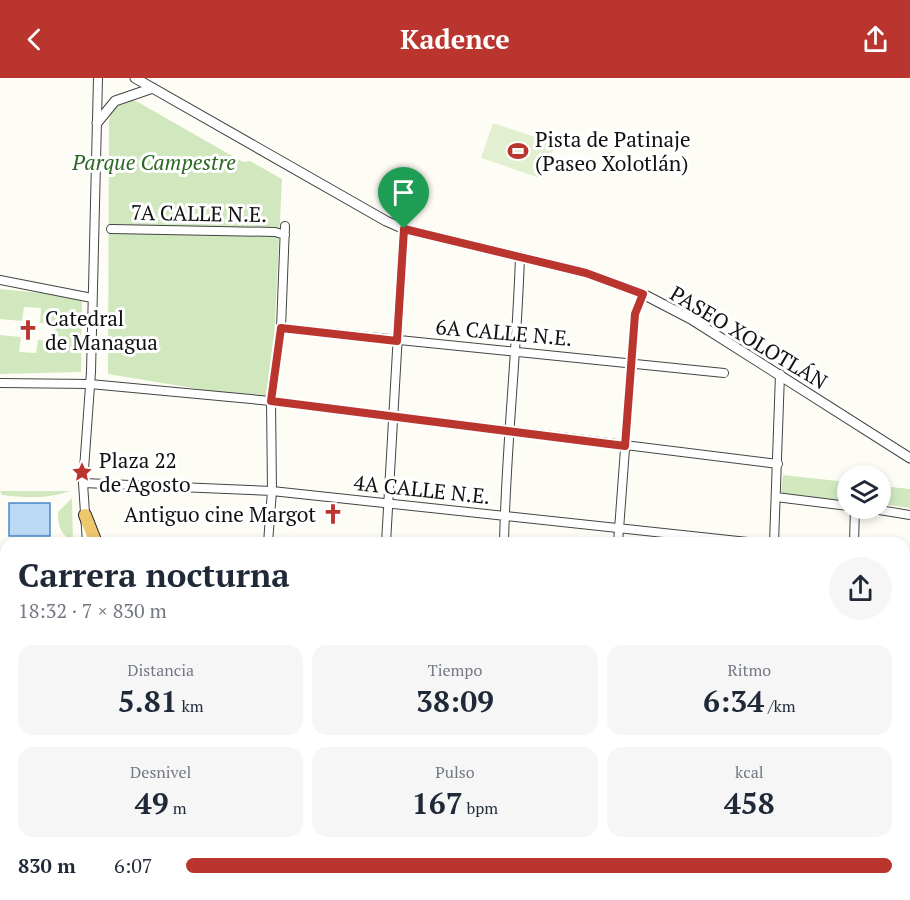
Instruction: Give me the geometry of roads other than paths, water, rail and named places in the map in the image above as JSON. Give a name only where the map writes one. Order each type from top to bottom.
[{"type":"highway","points":[[85,515],[94,537]]},
{"type":"street","points":[[87,537],[83,483],[90,384],[98,78]]},
{"type":"street","name":"PASEO XOLOTLÁN","points":[[135,78],[386,221],[404,229],[586,273],[643,294],[691,319],[910,458]]},
{"type":"street","points":[[96,123],[115,101],[153,88]]},
{"type":"street","points":[[268,537],[272,491],[271,401],[281,328],[285,226]]},
{"type":"street","name":"7A CALLE N.E.","points":[[111,229],[275,232],[285,235]]},
{"type":"street","points":[[386,537],[404,229]]},
{"type":"street","points":[[504,537],[508,429],[516,350],[520,256]]},
{"type":"street","points":[[0,280],[92,298]]},
{"type":"street","points":[[618,537],[635,314],[643,294]]},
{"type":"street","name":"6A CALLE N.E.","points":[[281,328],[397,341],[516,350],[724,373]]},
{"type":"street","points":[[774,537],[780,374]]},
{"type":"street","points":[[0,383],[90,384],[271,401],[778,464]]},
{"type":"street","name":"4A CALLE N.E.","points":[[83,483],[272,491],[702,537]]},
{"type":"street","points":[[776,497],[837,505]]},
{"type":"street","points":[[891,512],[910,515]]},
{"type":"street","points":[[854,537],[855,519]]},
{"type":"water","points":[[9,503],[50,503],[50,536],[9,536]]},
{"type":"place","name":"Pista de Patinaje (Paseo Xolotlán)","points":[[518,151]]},
{"type":"place","name":"Catedral de Managua","points":[[28,330]]},
{"type":"place","name":"Plaza 22 de Agosto","points":[[82,472]]},
{"type":"place","name":"Antiguo cine Margot","points":[[333,514]]},
{"type":"park label","name":"Parque Campestre","points":[[154,162]]}]
